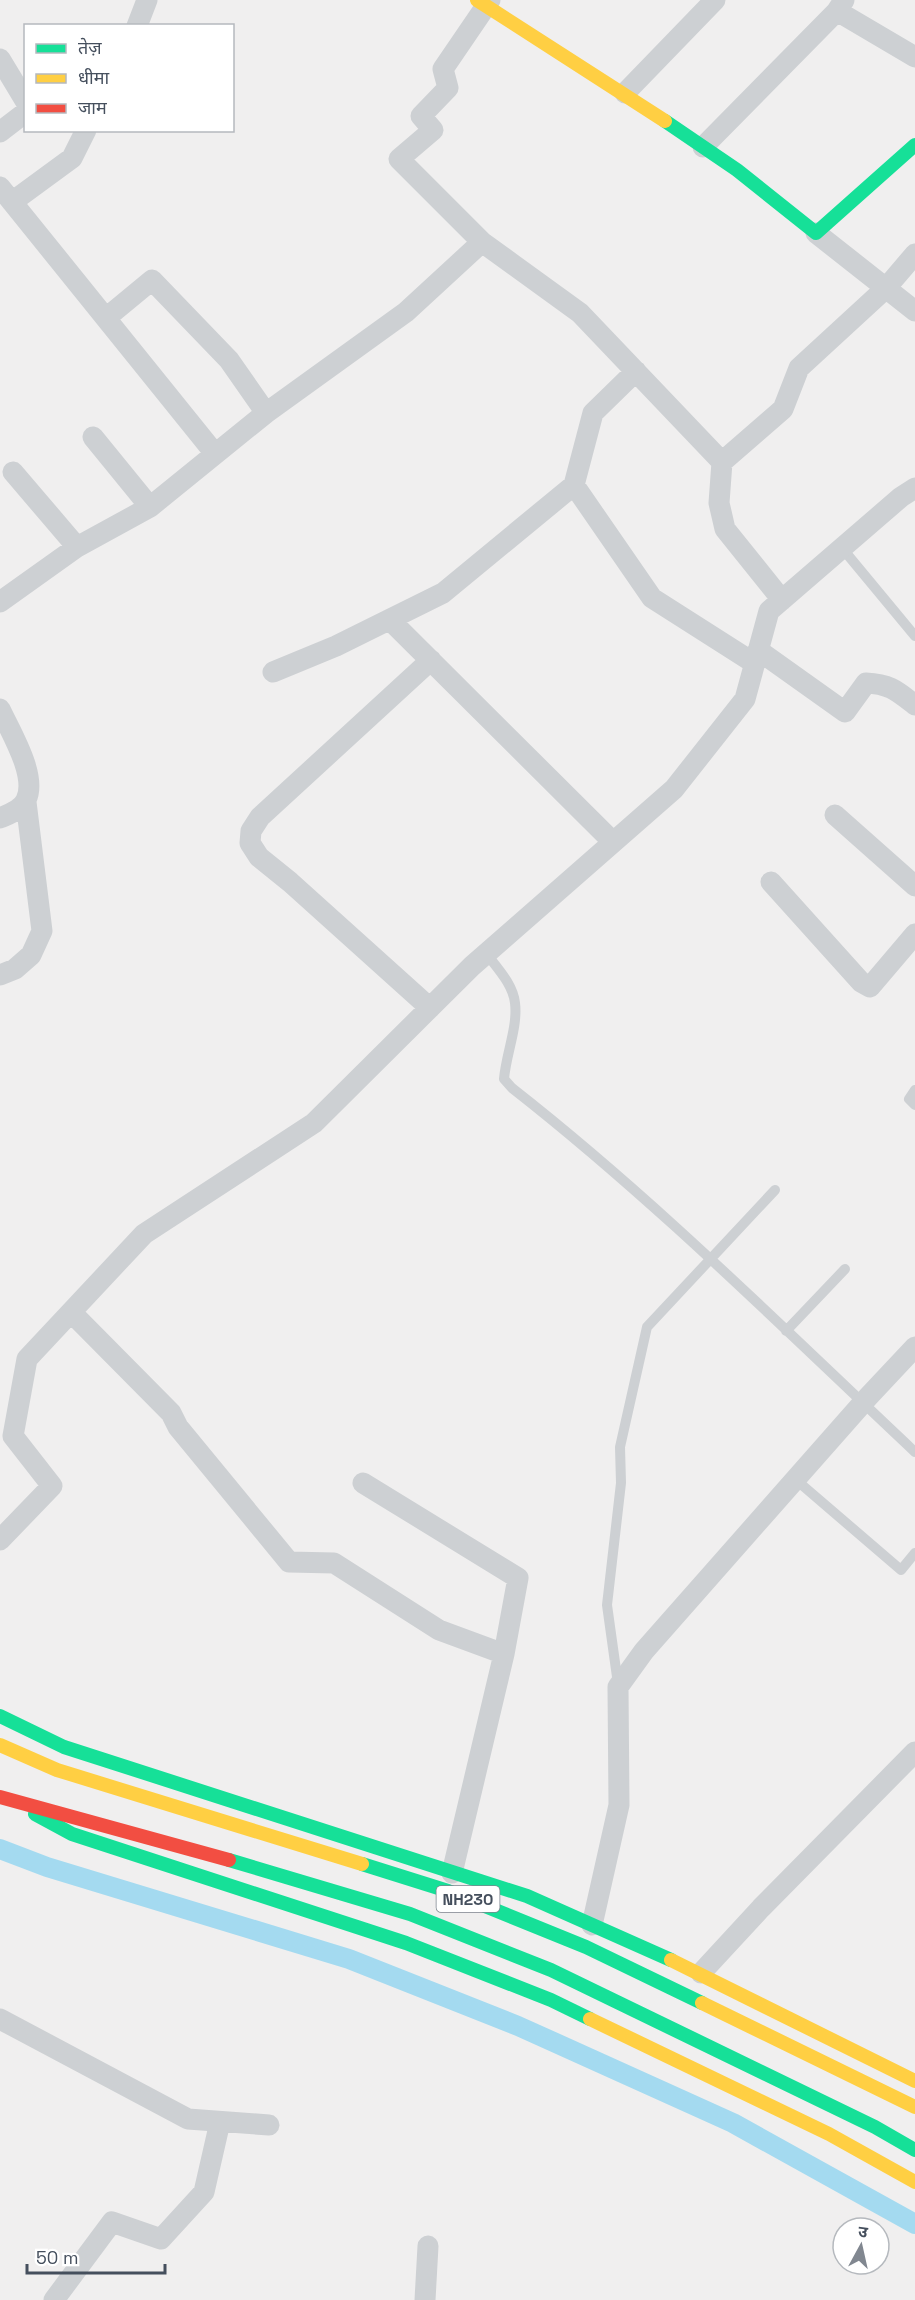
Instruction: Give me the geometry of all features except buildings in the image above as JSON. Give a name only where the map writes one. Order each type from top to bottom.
[{"type":"main road","points":[[484,2],[625,93],[737,170],[816,233],[915,145]]},
{"type":"main road","points":[[0,1716],[63,1748],[527,1896],[701,1973],[915,2081]]},
{"type":"main road","name":"NH230","points":[[0,1745],[57,1770],[448,1890],[586,1947],[915,2107]]},
{"type":"main road","points":[[5,1798],[72,1834],[406,1944],[551,2000],[829,2134],[915,2182]]},
{"type":"main road","name":"NH230","points":[[5,1798],[183,1847],[410,1914],[551,1970],[875,2127],[915,2150]]},
{"type":"street","points":[[138,24],[147,0]]},
{"type":"street","points":[[625,93],[715,0]]},
{"type":"street","points":[[484,2],[443,69],[448,88],[421,116],[433,130],[399,159],[482,242],[580,313],[722,462]]},
{"type":"street","points":[[703,147],[841,5],[915,57]]},
{"type":"street","points":[[0,59],[24,99]]},
{"type":"street","points":[[0,132],[24,114]]},
{"type":"street","points":[[85,132],[72,158],[6,195],[212,450]]},
{"type":"street","points":[[816,233],[915,311]]},
{"type":"street","points":[[0,602],[77,548],[150,507],[266,413],[406,312],[482,242]]},
{"type":"street","points":[[782,600],[725,529],[719,503],[722,462],[783,409],[799,368],[886,288],[915,254]]},
{"type":"street","points":[[106,318],[153,280],[229,360],[266,413]]},
{"type":"street","points":[[273,672],[336,646],[443,593],[573,485],[588,422],[593,412],[636,371]]},
{"type":"street","points":[[93,437],[150,507]]},
{"type":"street","points":[[13,472],[77,548]]},
{"type":"street","points":[[573,485],[652,598],[756,657],[845,712],[866,683],[884,684],[915,705]]},
{"type":"street","points":[[0,1540],[52,1486],[13,1436],[27,1359],[144,1234],[314,1123],[486,953],[674,789],[745,699],[769,611],[901,496],[915,488]]},
{"type":"street","points":[[390,620],[613,842]]},
{"type":"street","points":[[430,1008],[259,857],[250,843],[251,831],[260,817],[431,660]]},
{"type":"street","points":[[0,709],[26,766],[29,789],[26,802],[42,931],[31,954],[15,969],[0,975]]},
{"type":"street","points":[[0,818],[17,810],[26,802]]},
{"type":"street","points":[[835,815],[915,886]]},
{"type":"street","points":[[771,882],[861,982],[870,987],[915,934]]},
{"type":"street","points":[[71,1312],[171,1413],[178,1427],[289,1562],[334,1563],[439,1630],[504,1654]]},
{"type":"street","points":[[592,1925],[619,1805],[618,1687],[644,1651],[915,1347]]},
{"type":"street","points":[[363,1483],[518,1578],[504,1654],[452,1873]]},
{"type":"street","points":[[701,1973],[761,1908],[915,1752]]},
{"type":"street","points":[[2,2023],[188,2119],[269,2126]]},
{"type":"street","points":[[54,2300],[112,2222],[161,2239],[204,2192],[220,2122]]},
{"type":"street","points":[[425,2300],[428,2246]]},
{"type":"lane","points":[[842,548],[915,636]]},
{"type":"lane","points":[[486,953],[506,979],[515,1001],[515,1016],[504,1079],[512,1088],[580,1142],[711,1260],[915,1452]]},
{"type":"lane","points":[[915,1090],[909,1099],[915,1106]]},
{"type":"lane","points":[[618,1687],[607,1605],[621,1484],[620,1447],[647,1327],[775,1190]]},
{"type":"lane","points":[[786,1331],[845,1269]]},
{"type":"lane","points":[[795,1479],[901,1570],[915,1553]]},
{"type":"waterway","points":[[0,1849],[47,1867],[349,1959],[518,2026],[733,2123],[915,2224]]},
{"type":"traffic: fast","points":[[665,121],[737,170],[816,233],[915,145]]},
{"type":"traffic: fast","points":[[0,1716],[64,1747],[527,1896],[671,1960]]},
{"type":"traffic: fast","points":[[35,1814],[72,1834],[406,1943],[551,2000],[590,2019]]},
{"type":"traffic: fast","points":[[229,1860],[410,1914],[551,1970],[875,2127],[915,2150]]},
{"type":"traffic: fast","points":[[362,1864],[448,1891],[586,1947],[702,2003]]},
{"type":"traffic: slow","points":[[477,0],[665,121]]},
{"type":"traffic: slow","points":[[0,1745],[57,1770],[362,1864]]},
{"type":"traffic: slow","points":[[671,1960],[915,2081]]},
{"type":"traffic: slow","points":[[702,2003],[915,2107]]},
{"type":"traffic: slow","points":[[590,2019],[829,2134],[915,2182]]},
{"type":"traffic: jam","points":[[0,1797],[229,1860]]}]
